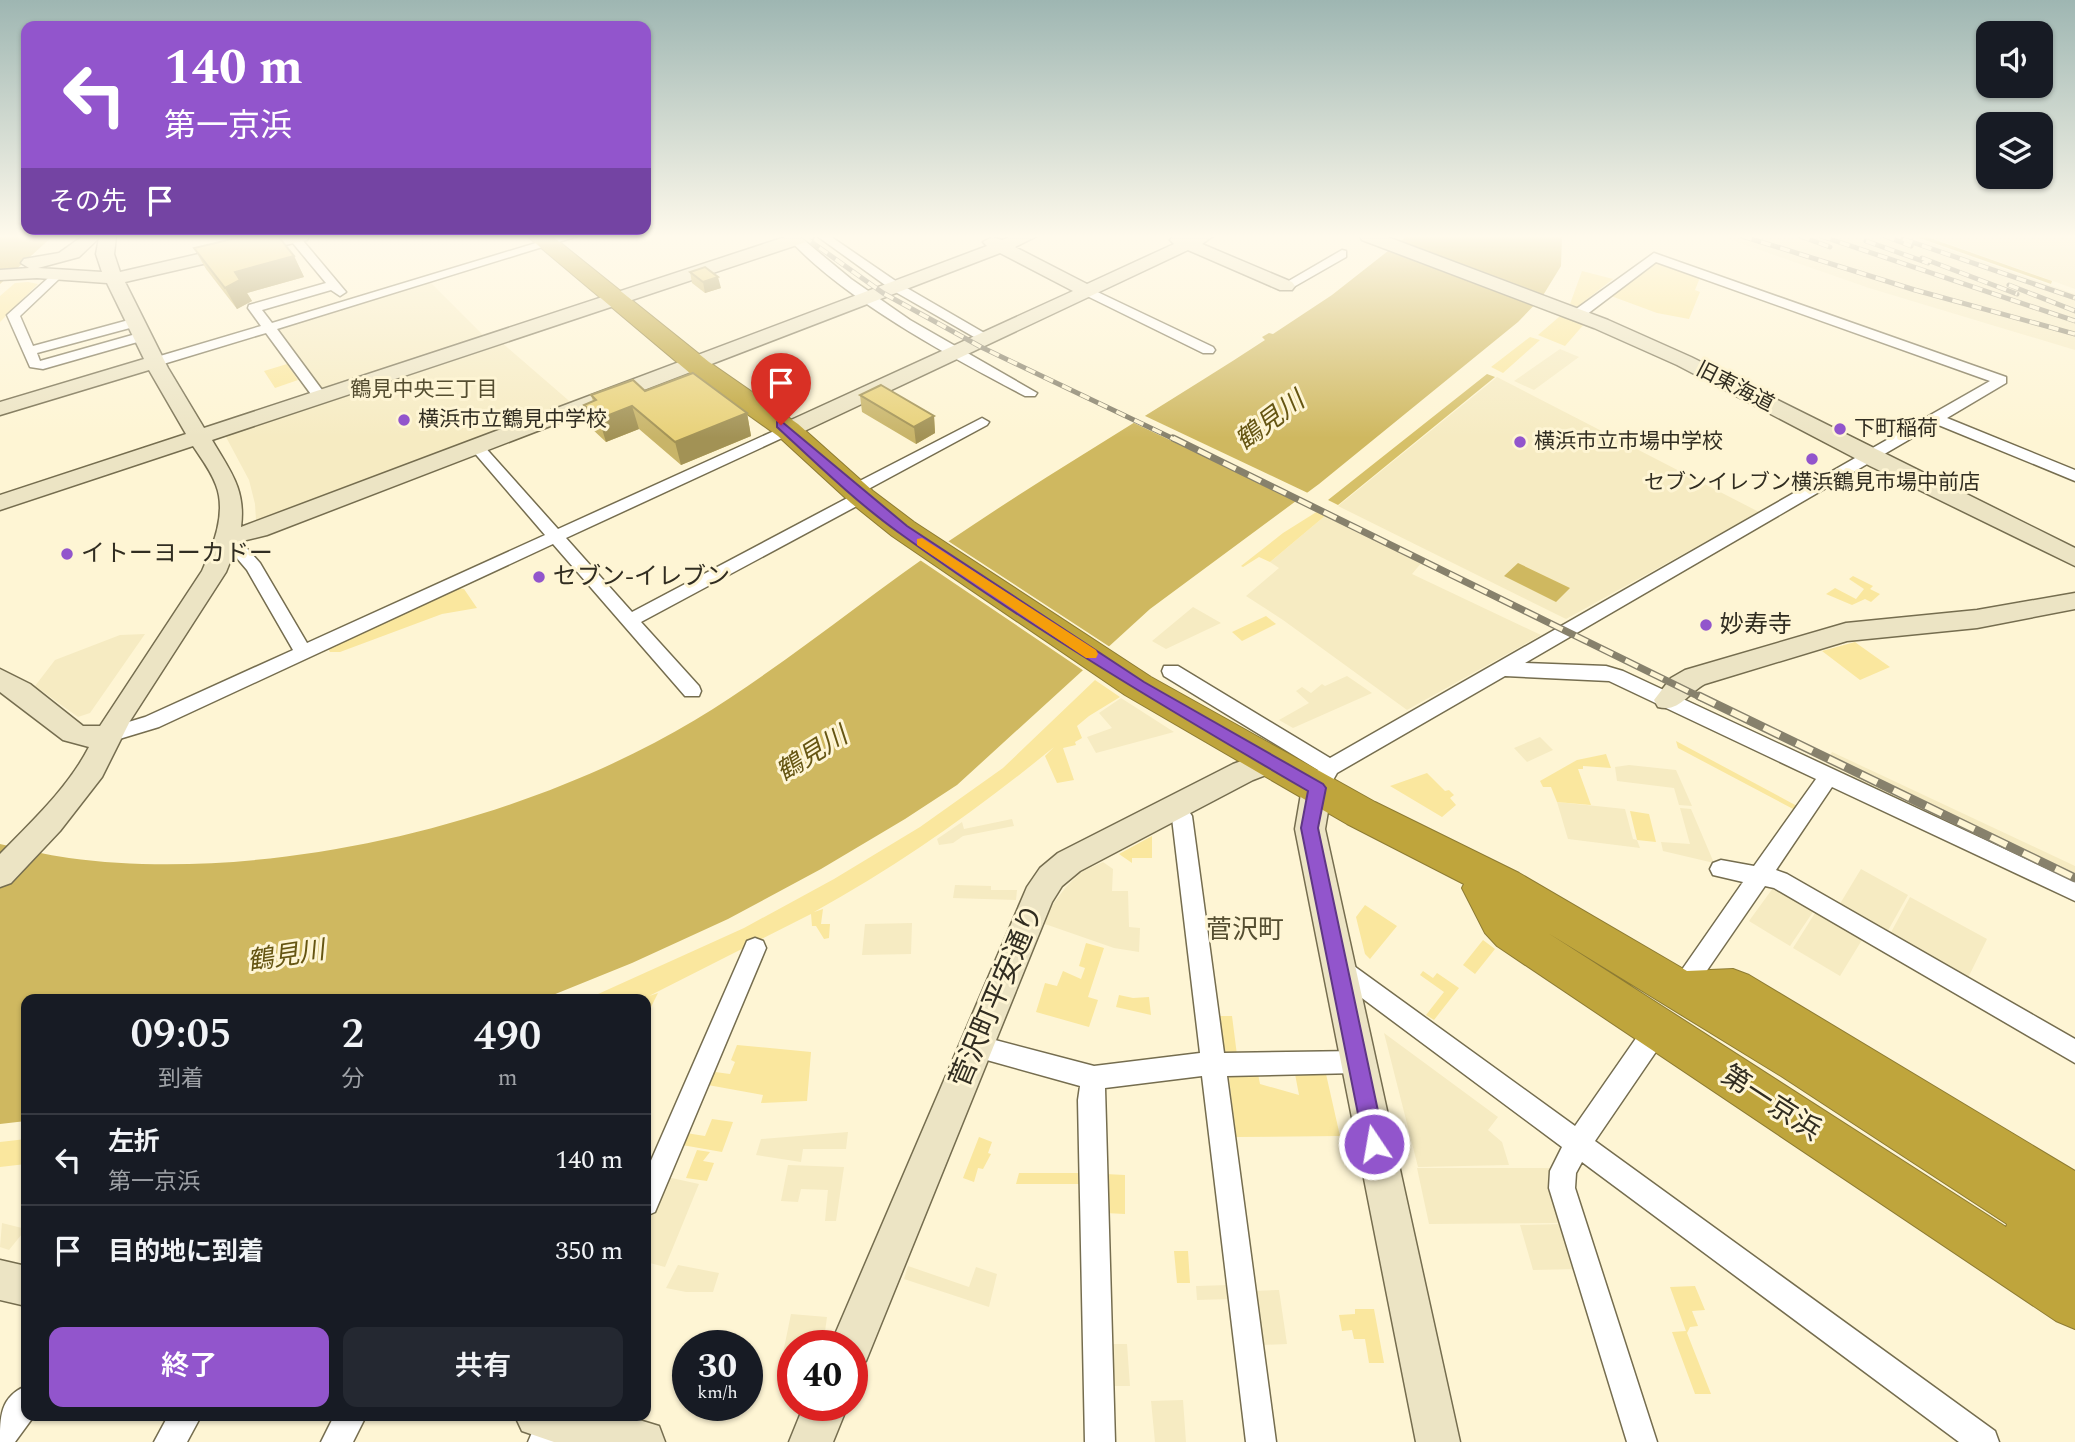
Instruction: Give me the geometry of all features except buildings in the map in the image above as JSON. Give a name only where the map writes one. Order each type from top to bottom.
[{"type":"highway","name":"第一京浜","points":[[621,303],[695,364],[788,430],[903,529],[1138,685],[1269,762],[1324,778],[1483,888],[2075,1267]]},
{"type":"highway","name":"第一京浜","points":[[1421,845],[1504,885],[1669,1010],[2075,1303]]},
{"type":"highway","name":"第一京浜","points":[[1483,888],[1500,920],[1513,933],[1669,1010],[1798,1061],[2075,1238]]},
{"type":"highway","points":[[1669,1010],[1733,989],[2075,1200]]},
{"type":"street","points":[[26,303],[13,316],[29,351],[139,329]]},
{"type":"street","points":[[0,874],[19,838],[92,769],[106,736],[208,581],[228,537],[231,513],[228,486],[155,362],[126,303]]},
{"type":"street","points":[[270,303],[254,308],[321,398]]},
{"type":"street","points":[[0,503],[603,303]]},
{"type":"street","points":[[228,537],[259,530],[853,303]]},
{"type":"street","points":[[875,303],[954,353],[1030,394]]},
{"type":"street","points":[[925,303],[986,338]]},
{"type":"street","points":[[0,680],[20,691],[73,733],[85,737],[106,736],[152,722],[1061,303]]},
{"type":"street","points":[[1112,303],[1208,350]]},
{"type":"street","name":"旧東海道","points":[[1546,303],[1684,361],[2075,558]]},
{"type":"street","points":[[1577,315],[1593,303]]},
{"type":"street","points":[[1438,1442],[1310,828],[1324,778],[1563,632],[2001,380],[1785,303]]},
{"type":"street","points":[[0,409],[350,304]]},
{"type":"street","points":[[1935,418],[2075,476]]},
{"type":"street","points":[[629,620],[982,422]]},
{"type":"street","points":[[477,447],[692,691]]},
{"type":"street","points":[[228,537],[254,567],[304,653]]},
{"type":"street","points":[[1668,700],[1681,685],[1695,677],[1846,632],[1977,619],[2075,601]]},
{"type":"street","points":[[1501,669],[1606,673],[1786,750],[1829,776],[2075,892]]},
{"type":"street","points":[[1171,671],[1324,778]]},
{"type":"street","name":"菅沢町平安通り","points":[[858,1330],[1038,896],[1051,877],[1069,862],[1243,772],[1269,762]]},
{"type":"street","points":[[1642,1442],[1562,1188],[1563,1171],[1578,1144],[1829,776]]},
{"type":"street","points":[[1175,807],[1182,816],[1261,1442]]},
{"type":"street","points":[[1721,869],[1779,880],[2075,1052]]},
{"type":"street","points":[[651,1191],[755,948]]},
{"type":"street","points":[[1337,967],[1984,1442]]},
{"type":"street","points":[[976,1046],[1094,1078],[1101,1075],[1214,1065],[1357,1062]]},
{"type":"street","points":[[1094,1078],[1091,1100],[1100,1442]]},
{"type":"street","points":[[0,1280],[21,1285]]},
{"type":"street","points":[[0,1437],[21,1408]]},
{"type":"street","points":[[169,1442],[183,1421]]},
{"type":"street","points":[[337,1442],[348,1421]]},
{"type":"street","points":[[811,1442],[820,1421]]},
{"type":"street","points":[[547,1423],[626,1440]]},
{"type":"shaded area","points":[[0,303],[19,303],[0,322]]},
{"type":"shaded area","points":[[364,303],[451,303],[487,339],[323,394],[275,330]]},
{"type":"shaded area","points":[[1631,303],[1695,303],[1689,319],[1657,313]]},
{"type":"shaded area","points":[[1920,303],[2075,303],[2075,350]]},
{"type":"shaded area","points":[[1559,317],[1585,323],[1565,346],[1538,335]]},
{"type":"shaded area","points":[[1530,337],[1540,340],[1503,373],[1491,367]]},
{"type":"shaded area","name":"横浜市立鶴見中学校","points":[[501,342],[575,406],[269,520],[256,520],[249,480],[226,437],[229,434]]},
{"type":"shaded area","points":[[1560,349],[1579,357],[1534,390],[1514,381]]},
{"type":"shaded area","points":[[287,364],[298,380],[275,388],[264,371]]},
{"type":"shaded area","points":[[1487,374],[1495,377],[1338,505],[1328,500]]},
{"type":"shaded area","name":"横浜市立市場中学校","points":[[1497,377],[1759,512],[1566,619],[1338,506]]},
{"type":"shaded area","points":[[1318,511],[1326,515],[1270,562],[1259,557],[1241,566],[1283,533]]},
{"type":"shaded area","points":[[1326,515],[1423,561],[1412,574],[1541,635],[1407,710],[1246,596],[1279,568],[1270,562]]},
{"type":"shaded area","points":[[1853,576],[1873,586],[1870,589],[1880,594],[1871,602],[1865,599],[1852,605],[1826,594],[1835,588],[1856,599],[1864,589],[1849,579]]},
{"type":"shaded area","points":[[456,588],[464,589],[477,608],[442,614],[340,652],[330,652],[327,647]]},
{"type":"shaded area","points":[[1193,607],[1221,623],[1166,649],[1152,641]]},
{"type":"shaded area","points":[[1266,616],[1276,624],[1242,641],[1232,632]]},
{"type":"shaded area","points":[[145,634],[90,713],[78,717],[35,686],[55,660],[120,635]]},
{"type":"shaded area","points":[[1855,642],[1890,667],[1860,680],[1822,651]]},
{"type":"shaded area","points":[[1347,676],[1372,693],[1293,728],[1279,720],[1309,703],[1296,691],[1302,687],[1311,693],[1322,684],[1325,686]]},
{"type":"shaded area","points":[[1095,680],[1120,697],[1077,726],[1082,738],[1075,742],[1076,745],[1063,748],[1074,780],[1057,783],[1045,756],[1054,747],[938,835],[814,912],[823,909],[821,924],[830,924],[829,938],[824,939],[816,926],[812,926],[811,914],[651,995],[598,994],[744,928],[834,879],[920,827],[1003,768]]},
{"type":"shaded area","points":[[1121,698],[1174,732],[1096,753],[1087,737],[1112,728],[1099,713]]},
{"type":"shaded area","points":[[1540,737],[1553,750],[1527,762],[1514,748]]},
{"type":"shaded area","points":[[1676,741],[1797,806],[1795,810],[1678,748]]},
{"type":"shaded area","points":[[1832,752],[2075,866],[2075,888],[1850,782],[1851,775],[1826,763]]},
{"type":"shaded area","points":[[1606,754],[1611,768],[1583,766],[1583,769],[1578,769],[1591,805],[1557,802],[1551,787],[1543,787],[1540,781],[1577,760]]},
{"type":"shaded area","points":[[1629,765],[1676,770],[1692,806],[1679,805],[1674,788],[1617,781],[1615,767]]},
{"type":"shaded area","points":[[1427,773],[1445,791],[1449,790],[1454,795],[1450,798],[1456,805],[1442,817],[1390,786]]},
{"type":"shaded area","points":[[1557,802],[1625,809],[1633,839],[1637,840],[1640,848],[1568,839]]},
{"type":"shaded area","points":[[1680,808],[1691,809],[1714,863],[1663,851],[1661,842],[1690,844]]},
{"type":"shaded area","points":[[1630,811],[1649,814],[1656,842],[1637,840]]},
{"type":"shaded area","points":[[1012,819],[1014,826],[963,836],[953,843],[939,845],[937,839],[962,822],[964,829]]},
{"type":"shaded area","points":[[1152,836],[1152,858],[1132,858],[1132,863],[1119,854]]},
{"type":"shaded area","points":[[1103,862],[1113,869],[1112,891],[1128,891],[1129,927],[1140,928],[1139,952],[1114,948],[1045,924],[1050,908],[1066,887],[1081,872]]},
{"type":"shaded area","points":[[1861,869],[1908,895],[1886,934],[1838,907]]},
{"type":"shaded area","points":[[955,885],[1017,890],[1016,900],[953,898]]},
{"type":"shaded area","points":[[1773,888],[1813,912],[1790,946],[1749,921]]},
{"type":"shaded area","points":[[1910,897],[1987,939],[1967,980],[1889,936]]},
{"type":"shaded area","points":[[1365,905],[1397,926],[1370,959],[1365,954],[1356,917]]},
{"type":"shaded area","points":[[1815,913],[1862,940],[1840,976],[1793,948]]},
{"type":"shaded area","points":[[912,923],[911,954],[862,955],[865,924]]},
{"type":"shaded area","points":[[1483,940],[1495,949],[1475,974],[1463,965]]},
{"type":"shaded area","points":[[1086,943],[1104,948],[1088,997],[1098,1000],[1089,1027],[1036,1012],[1045,983],[1057,986],[1063,971],[1081,979],[1085,968],[1079,966]]},
{"type":"shaded area","points":[[1423,971],[1433,978],[1437,973],[1459,988],[1434,1020],[1426,1015],[1444,992],[1420,975]]},
{"type":"shaded area","points":[[658,993],[651,1007],[651,995]]},
{"type":"shaded area","points":[[1119,995],[1149,997],[1151,1015],[1116,1007]]},
{"type":"shaded area","points":[[1218,1016],[1232,1016],[1237,1055],[1227,1055],[1222,1050]]},
{"type":"shaded area","points":[[1384,1033],[1498,1117],[1488,1130],[1502,1142],[1509,1165],[1418,1167]]},
{"type":"shaded area","points":[[737,1045],[811,1052],[807,1101],[761,1103],[763,1095],[708,1085],[715,1072],[730,1074],[735,1062],[731,1060]]},
{"type":"shaded area","points":[[1233,1074],[1258,1074],[1260,1084],[1299,1095],[1295,1074],[1326,1074],[1340,1136],[1236,1137],[1229,1078]]},
{"type":"shaded area","points":[[712,1119],[733,1122],[722,1152],[682,1145],[686,1133],[705,1136]]},
{"type":"shaded area","points":[[848,1132],[846,1149],[803,1149],[801,1162],[756,1155],[761,1139]]},
{"type":"shaded area","points":[[979,1137],[992,1142],[988,1153],[991,1154],[983,1169],[978,1168],[974,1182],[963,1178]]},
{"type":"shaded area","points":[[21,1140],[21,1165],[0,1167],[0,1142]]},
{"type":"shaded area","points":[[697,1150],[710,1152],[703,1161],[714,1163],[707,1181],[686,1178]]},
{"type":"shaded area","points":[[788,1165],[844,1167],[836,1221],[825,1221],[828,1190],[801,1189],[798,1202],[781,1201]]},
{"type":"shaded area","points":[[1417,1168],[1556,1168],[1564,1223],[1429,1224]]},
{"type":"shaded area","points":[[1019,1173],[1084,1173],[1084,1184],[1016,1184]]},
{"type":"shaded area","points":[[1105,1174],[1125,1175],[1125,1214],[1105,1213]]},
{"type":"shaded area","points":[[667,1177],[699,1184],[665,1267],[651,1263],[651,1214]]},
{"type":"shaded area","points":[[2,1223],[21,1228],[21,1235],[9,1250],[0,1247]]},
{"type":"shaded area","points":[[1564,1224],[1578,1269],[1533,1270],[1520,1225]]},
{"type":"shaded area","points":[[1174,1251],[1188,1251],[1190,1283],[1177,1283]]},
{"type":"shaded area","points":[[678,1265],[719,1273],[713,1292],[686,1292],[666,1288]]},
{"type":"shaded area","points":[[908,1266],[969,1287],[976,1267],[997,1274],[989,1307],[904,1279]]},
{"type":"shaded area","points":[[1229,1285],[1231,1299],[1197,1300],[1196,1286]]},
{"type":"shaded area","points":[[1695,1286],[1705,1310],[1692,1311],[1698,1326],[1690,1327],[1687,1333],[1711,1394],[1695,1394],[1672,1332],[1686,1331],[1670,1287]]},
{"type":"shaded area","points":[[1279,1290],[1287,1344],[1262,1345],[1254,1291]]},
{"type":"shaded area","points":[[1355,1309],[1374,1309],[1384,1363],[1369,1363],[1365,1339],[1354,1339],[1352,1330],[1342,1331],[1339,1315],[1355,1314]]},
{"type":"shaded area","points":[[791,1314],[827,1317],[825,1330],[788,1330]]},
{"type":"shaded area","points":[[1111,1344],[1127,1344],[1130,1386],[1113,1386]]},
{"type":"shaded area","points":[[1183,1400],[1186,1442],[1155,1442],[1151,1401]]},
{"type":"water","name":"鶴見川","points":[[1319,303],[1536,303],[1518,322],[1319,484],[1150,609],[957,785],[821,869],[728,919],[632,963],[555,994],[21,994],[21,1122],[0,1124],[0,844],[69,858],[146,864],[227,862],[309,853],[393,838],[474,816],[553,789],[627,757],[695,720],[792,655],[949,541],[1265,340],[1262,337],[1273,334]]},
{"type":"water","points":[[1518,563],[1570,588],[1556,602],[1504,576]]},
{"type":"pier","points":[[1143,415],[1310,494],[1300,502],[1132,422]]},
{"type":"pier","points":[[945,539],[1113,649],[1087,673],[917,558]]},
{"type":"railway","points":[[902,303],[981,347],[1176,440]]},
{"type":"railway","points":[[1963,303],[2075,334]]},
{"type":"railway","points":[[2022,303],[2075,321]]},
{"type":"railway","points":[[2055,303],[2075,311]]},
{"type":"railway","points":[[1173,438],[1702,698]]},
{"type":"railway","points":[[1699,696],[2075,878]]},
{"type":"slow traffic","points":[[922,542],[1091,654]]},
{"type":"place","name":"横浜市立鶴見中学校","points":[[404,420]]},
{"type":"place","name":"下町稲荷","points":[[1840,429]]},
{"type":"place","name":"横浜市立市場中学校","points":[[1520,442]]},
{"type":"place","name":"セブンイレブン横浜鶴見市場中前店","points":[[1812,459]]},
{"type":"place","name":"イトーヨーカドー","points":[[67,554]]},
{"type":"place","name":"セブン-イレブン","points":[[539,577]]},
{"type":"place","name":"妙寿寺","points":[[1706,625]]},
{"type":"district","name":"鶴見中央三丁目","points":[[424,390]]},
{"type":"district","name":"菅沢町","points":[[1245,930]]},
{"type":"route","points":[[781,425],[862,497],[903,529],[1138,685],[1317,788],[1310,828],[1374,1144]]}]
